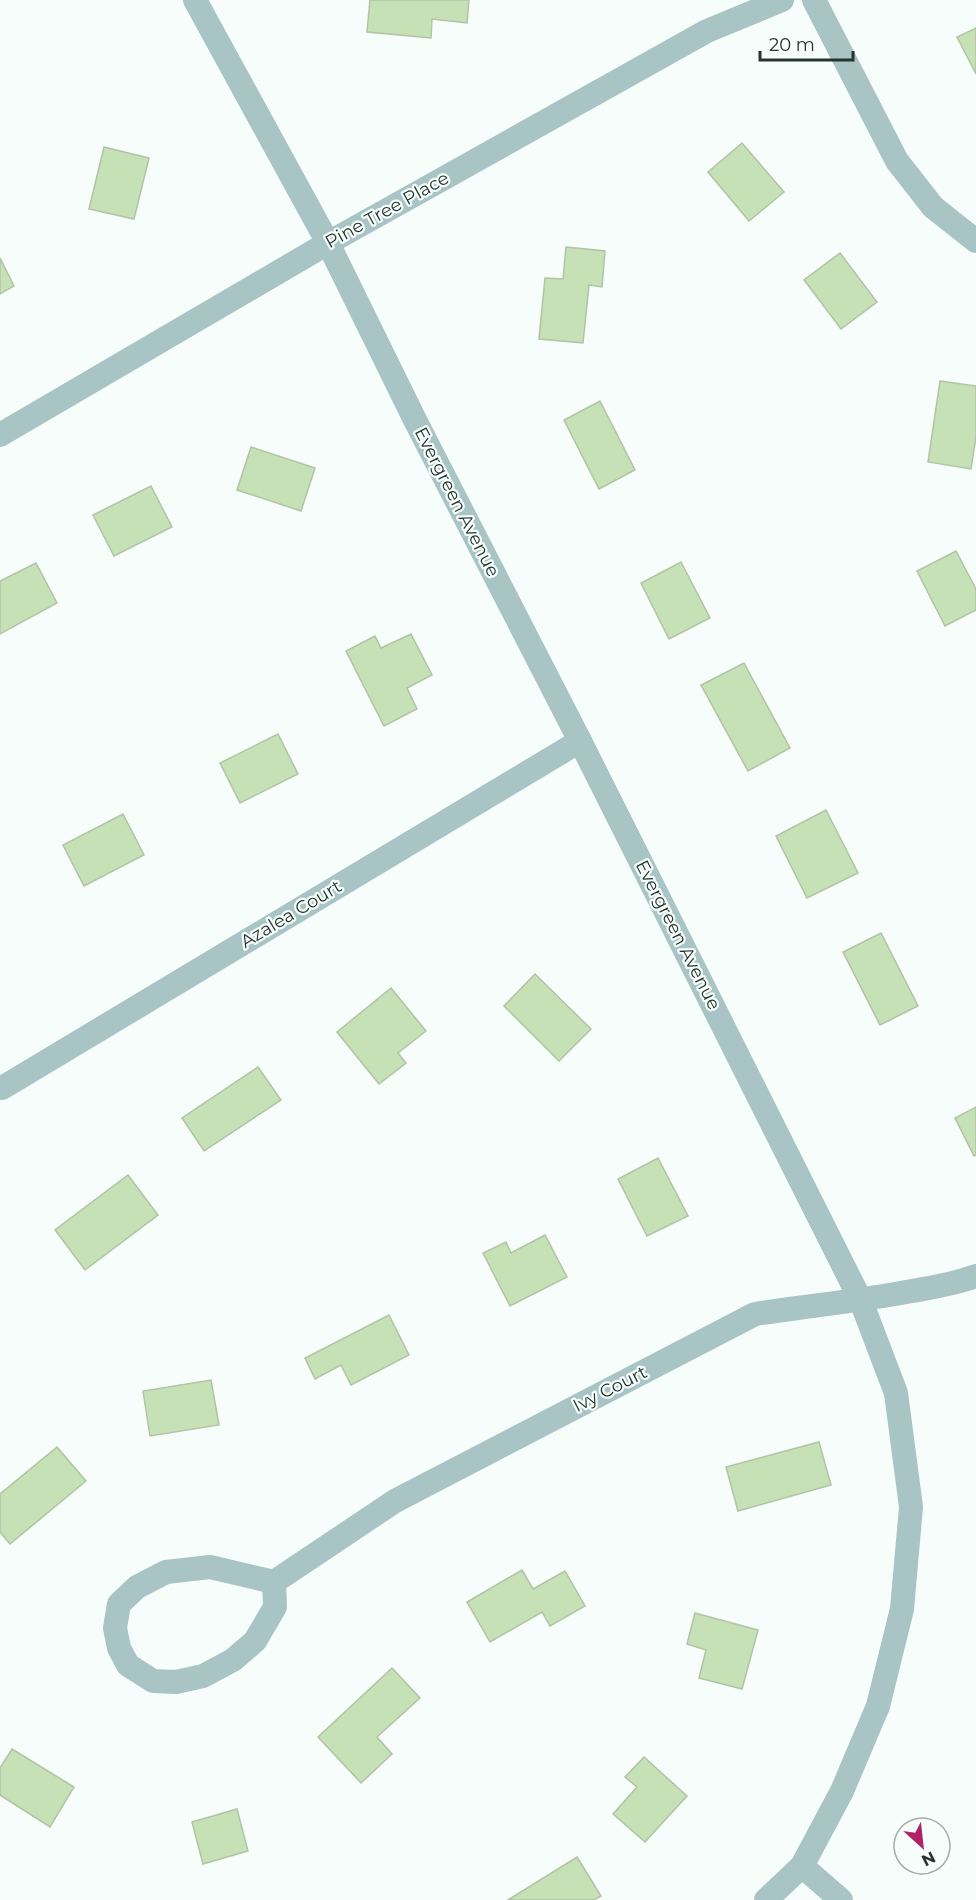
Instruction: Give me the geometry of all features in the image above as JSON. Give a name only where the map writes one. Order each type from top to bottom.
[{"type":"street","name":"Evergreen Avenue","points":[[195,0],[328,243],[415,420],[580,741],[861,1301],[896,1394],[911,1507],[902,1609],[878,1706],[842,1791],[802,1866],[766,1900]]},
{"type":"street","name":"Pine Tree Place","points":[[0,435],[328,243],[707,31],[782,0]]},
{"type":"street","points":[[814,0],[897,161],[933,207],[976,241]]},
{"type":"street","name":"Azalea Court","points":[[1,1089],[580,741]]},
{"type":"street","name":"Ivy Court","points":[[274,1582],[395,1501],[755,1314],[861,1301],[959,1282],[976,1276]]},
{"type":"street","points":[[210,1567],[274,1582],[274,1607],[255,1641],[233,1660],[203,1676],[176,1682],[153,1681],[128,1665],[119,1648],[115,1628],[119,1604],[137,1587],[166,1572],[210,1567]]},
{"type":"street","points":[[802,1866],[841,1900]]},
{"type":"building","points":[[370,0],[469,0],[467,23],[432,19],[431,38],[367,32]]},
{"type":"building","points":[[976,28],[976,74],[957,37]]},
{"type":"building","points":[[742,143],[784,192],[749,221],[708,172]]},
{"type":"building","points":[[104,147],[149,158],[134,219],[89,209]]},
{"type":"building","points":[[566,247],[605,251],[602,287],[589,285],[583,343],[539,339],[545,278],[563,279]]},
{"type":"building","points":[[840,253],[877,302],[841,329],[804,280]]},
{"type":"building","points":[[0,258],[14,286],[0,294]]},
{"type":"building","points":[[940,381],[976,386],[976,437],[971,469],[928,462]]},
{"type":"building","points":[[600,401],[635,470],[599,489],[564,420]]},
{"type":"building","points":[[251,447],[315,468],[301,511],[237,490]]},
{"type":"building","points":[[151,486],[172,527],[114,556],[93,515]]},
{"type":"building","points":[[956,551],[976,589],[976,610],[945,626],[917,571]]},
{"type":"building","points":[[681,562],[710,618],[669,639],[641,583]]},
{"type":"building","points":[[36,563],[57,603],[0,634],[0,581]]},
{"type":"building","points":[[411,634],[432,675],[407,688],[417,709],[384,726],[346,651],[375,636],[381,648]]},
{"type":"building","points":[[744,663],[790,748],[748,771],[701,685]]},
{"type":"building","points":[[278,734],[298,774],[240,803],[220,763]]},
{"type":"building","points":[[826,810],[858,873],[807,898],[776,836]]},
{"type":"building","points":[[123,814],[144,855],[84,886],[63,845]]},
{"type":"building","points":[[881,933],[918,1006],[880,1025],[843,952]]},
{"type":"building","points":[[535,974],[591,1029],[559,1061],[504,1006]]},
{"type":"building","points":[[391,988],[426,1031],[398,1053],[406,1063],[379,1084],[337,1032]]},
{"type":"building","points":[[258,1067],[281,1100],[204,1151],[182,1118]]},
{"type":"building","points":[[976,1107],[976,1155],[974,1156],[955,1118]]},
{"type":"building","points":[[658,1158],[688,1216],[647,1236],[618,1179]]},
{"type":"building","points":[[128,1175],[158,1215],[85,1270],[55,1230]]},
{"type":"building","points":[[545,1235],[567,1277],[510,1306],[483,1253],[506,1242],[511,1253]]},
{"type":"building","points":[[389,1315],[409,1355],[351,1385],[341,1365],[315,1379],[305,1358]]},
{"type":"building","points":[[211,1380],[219,1425],[150,1436],[143,1391]]},
{"type":"building","points":[[819,1442],[831,1485],[738,1511],[726,1467]]},
{"type":"building","points":[[57,1447],[86,1481],[10,1544],[0,1532],[0,1494]]},
{"type":"building","points":[[522,1570],[533,1589],[565,1571],[585,1606],[550,1626],[542,1612],[490,1642],[467,1602]]},
{"type":"building","points":[[695,1613],[758,1630],[742,1689],[699,1678],[706,1650],[687,1644]]},
{"type":"building","points":[[392,1668],[420,1698],[377,1737],[392,1754],[361,1783],[318,1737]]},
{"type":"building","points":[[12,1749],[74,1787],[50,1827],[0,1795],[0,1768]]},
{"type":"building","points":[[644,1757],[687,1796],[645,1842],[613,1814],[637,1787],[625,1777]]},
{"type":"building","points":[[237,1809],[248,1851],[203,1864],[192,1822]]},
{"type":"building","points":[[577,1857],[601,1896],[594,1900],[508,1900]]}]
